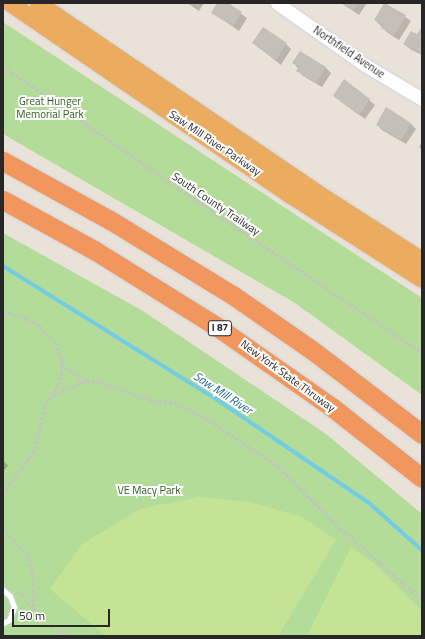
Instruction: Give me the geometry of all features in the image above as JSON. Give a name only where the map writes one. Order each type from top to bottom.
[{"type":"highway","name":"Saw Mill River Parkway","points":[[10,3],[319,213],[422,279]]},
{"type":"highway","name":"Saw Mill River Parkway","points":[[38,3],[316,192],[422,260]]},
{"type":"highway","points":[[3,160],[110,220],[234,296],[329,362],[422,434]]},
{"type":"highway","name":"New York State Thruway","points":[[3,200],[94,250],[216,326],[326,403],[422,478]]},
{"type":"street","name":"Northfield Avenue","points":[[277,3],[365,65],[422,99]]},
{"type":"lane","points":[[3,590],[10,596],[14,607],[9,620],[3,624]]},
{"type":"path","name":"South County Trailway","points":[[3,66],[168,181],[422,353]]},
{"type":"path","points":[[3,314],[9,313],[24,317],[40,326],[56,343],[66,367],[87,381]]},
{"type":"path","points":[[52,398],[62,373],[61,358]]},
{"type":"path","points":[[3,494],[35,449],[44,408],[52,398],[62,390],[87,381],[100,382],[149,400],[174,402],[206,418],[279,467],[340,528],[422,599]]},
{"type":"path","points":[[3,528],[29,558],[33,574],[34,608]]},
{"type":"path","points":[[15,588],[34,608],[47,625],[71,636]]},
{"type":"green space","name":"Great Hunger Memorial Park","points":[[3,22],[422,298],[422,395],[295,303],[3,134]]},
{"type":"green space","name":"VE Macy Park","points":[[3,233],[143,311],[326,434],[422,514],[422,636],[3,636]]},
{"type":"green space","points":[[199,497],[250,502],[302,517],[336,540],[278,636],[106,636],[50,589],[82,544],[140,509]]},
{"type":"green space","points":[[351,547],[377,566],[422,611],[422,636],[307,636]]},
{"type":"building","points":[[217,3],[228,3],[242,12],[233,26],[211,13]]},
{"type":"building","points":[[342,3],[358,3],[354,10]]},
{"type":"building","points":[[384,3],[406,15],[394,36],[381,28],[383,25],[374,20]]},
{"type":"building","points":[[263,27],[287,43],[276,60],[252,43]]},
{"type":"building","points":[[422,27],[422,55],[419,53],[420,52],[403,44],[411,31],[417,34]]},
{"type":"building","points":[[300,51],[326,67],[316,83],[296,71],[299,67],[292,63]]},
{"type":"building","points":[[344,79],[370,99],[359,115],[333,96]]},
{"type":"building","points":[[386,107],[411,123],[401,140],[376,125]]},
{"type":"waterway","name":"Saw Mill River","points":[[3,266],[219,401],[369,503],[422,550]]}]
